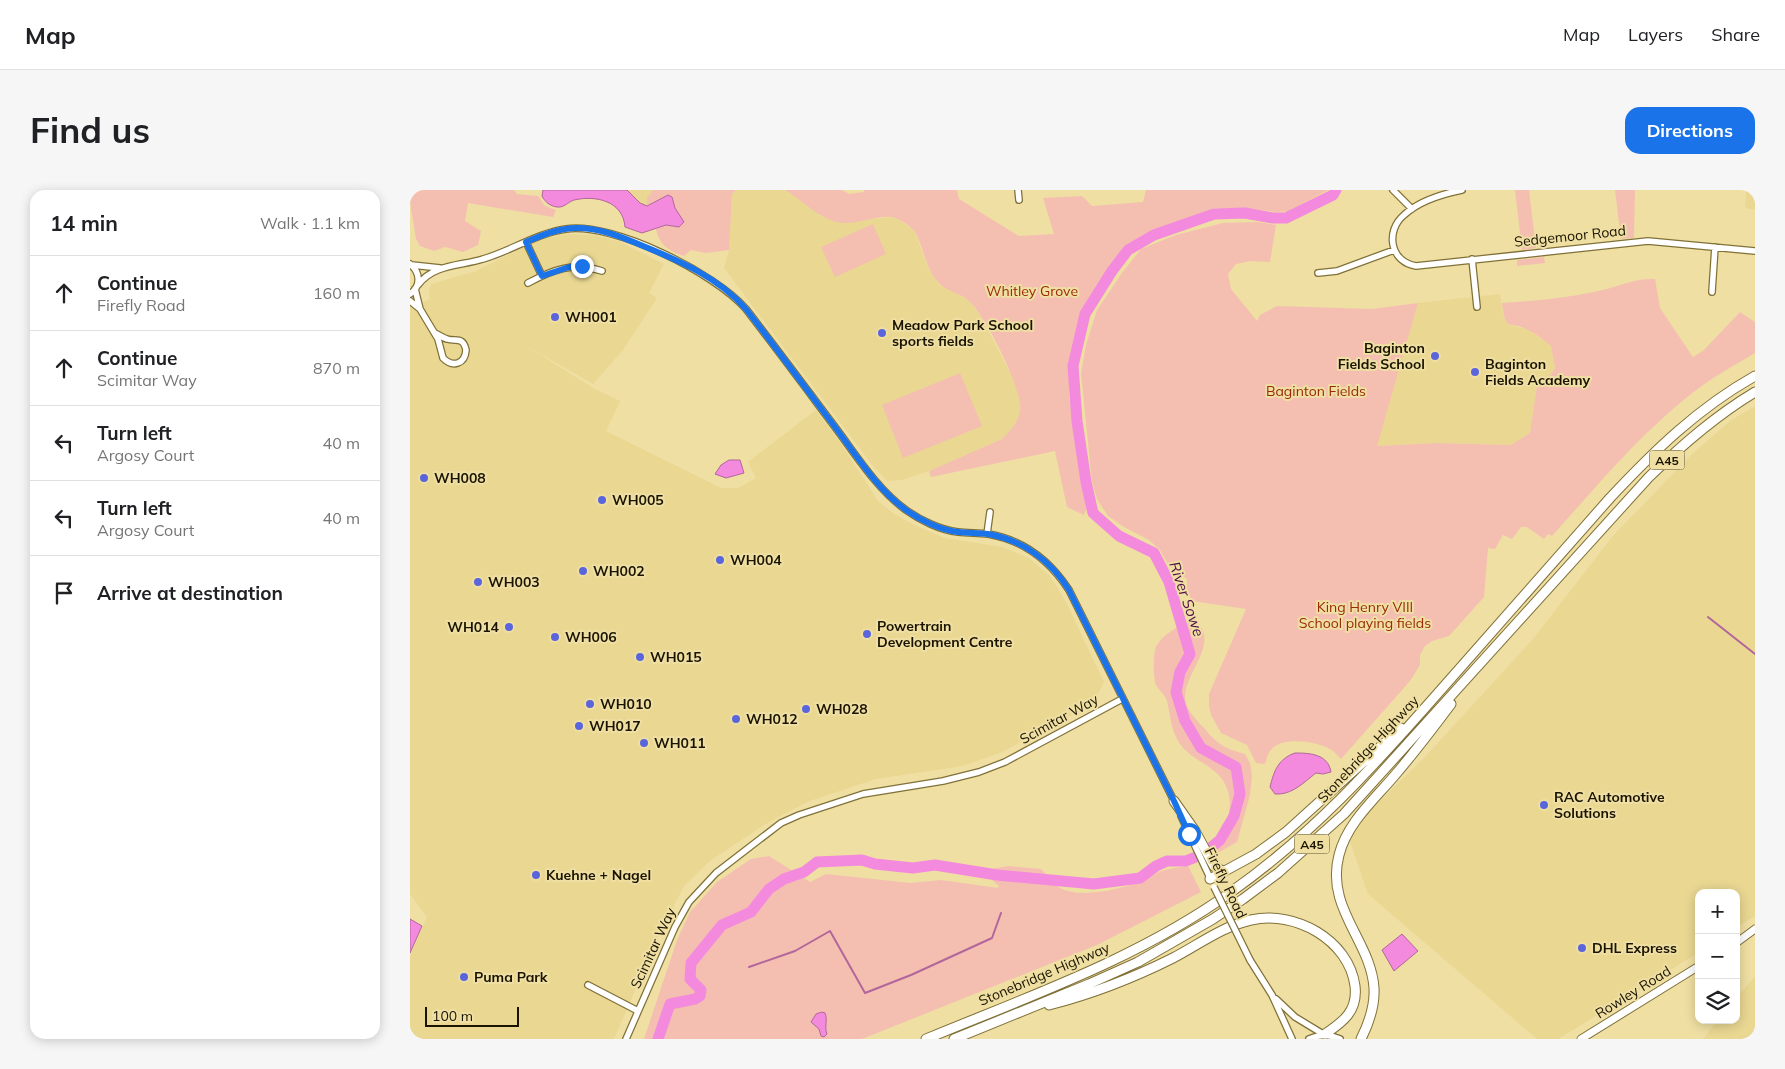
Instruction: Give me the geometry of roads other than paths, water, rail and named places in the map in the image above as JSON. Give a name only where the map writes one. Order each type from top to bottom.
[{"type":"highway","name":"A45","points":[[1733,389],[1755,372]]},
{"type":"highway","name":"Stonebridge Highway","points":[[926,1039],[1111,961],[1184,923],[1230,893],[1284,851],[1336,805],[1383,755],[1610,498],[1645,462],[1699,412],[1755,376]]},
{"type":"highway","name":"Stonebridge Highway","points":[[954,1039],[1138,962],[1187,935],[1243,900],[1292,861],[1344,814],[1649,477],[1688,439],[1712,420],[1755,392]]},
{"type":"highway","points":[[1361,1039],[1369,1023],[1373,1008],[1374,988],[1366,959],[1341,903],[1337,885],[1336,868],[1338,856],[1346,835],[1355,821],[1422,743],[1452,704],[1466,680]]},
{"type":"highway","points":[[1212,883],[1224,872],[1256,854],[1286,832],[1425,707]]},
{"type":"highway","points":[[1174,801],[1210,868],[1224,872]]},
{"type":"highway","points":[[1014,1015],[1092,993],[1120,982],[1232,927],[1251,920],[1284,919],[1299,923],[1317,932],[1330,942],[1341,955],[1352,975],[1355,999],[1351,1013],[1340,1025],[1324,1034]]},
{"type":"street","points":[[1018,190],[1020,200]]},
{"type":"street","points":[[1393,190],[1412,209]]},
{"type":"street","points":[[1318,273],[1337,271],[1394,250],[1394,235],[1400,218],[1412,209],[1440,196],[1462,190]]},
{"type":"street","points":[[410,294],[428,274],[442,268],[467,264],[552,232],[566,229],[593,229],[616,235],[664,254],[712,279],[729,291],[746,309],[883,489],[895,501],[907,510],[935,525],[956,532],[987,534],[1005,538],[1031,550],[1055,570],[1069,590],[1174,801]]},
{"type":"street","name":"Sedgemoor Road","points":[[1394,250],[1402,261],[1416,266],[1648,241],[1755,251]]},
{"type":"street","points":[[526,242],[542,276]]},
{"type":"street","points":[[1712,292],[1715,247]]},
{"type":"street","points":[[1472,259],[1477,307]]},
{"type":"street","points":[[411,264],[442,268]]},
{"type":"street","points":[[411,264],[418,274],[417,287],[420,309]]},
{"type":"street","points":[[528,283],[554,270],[576,266],[602,271]]},
{"type":"street","points":[[410,301],[420,309],[435,333],[442,348],[442,357],[448,363],[457,364],[463,360],[466,352],[465,345],[458,340],[449,340],[435,333]]},
{"type":"street","points":[[442,348],[445,342],[449,340]]},
{"type":"street","points":[[987,534],[990,512]]},
{"type":"street","name":"Scimitar Way","points":[[626,1039],[675,927],[689,902],[716,873],[781,823],[799,815],[863,794],[943,781],[979,772],[1005,762],[1122,699]]},
{"type":"street","name":"Firefly Road","points":[[1210,868],[1212,883],[1250,960],[1272,996],[1292,1039]]},
{"type":"street","points":[[1740,940],[1755,930]]},
{"type":"street","name":"Rowley Road","points":[[1581,1039],[1695,968]]},
{"type":"street","points":[[588,985],[638,1011]]},
{"type":"street","name":"Firefly Road","points":[[1272,996],[1295,1018],[1324,1034],[1340,1039]]},
{"type":"street","points":[[1310,1039],[1324,1034]]},
{"type":"waterway","name":"River Sowe","points":[[658,1039],[670,1004],[695,999],[700,996],[701,990],[690,979],[691,963],[722,925],[751,912],[769,889],[784,879],[804,872],[817,862],[862,860],[875,864],[913,868],[935,865],[997,875],[1094,884],[1140,878],[1156,866],[1167,861],[1186,861],[1203,854],[1220,840],[1234,816],[1240,794],[1236,767],[1201,748],[1185,721],[1176,692],[1180,672],[1190,654],[1169,582],[1154,553],[1119,536],[1093,513],[1086,482],[1077,421],[1073,366],[1085,314],[1112,271],[1128,250],[1154,235],[1214,214],[1245,213],[1273,218],[1286,218],[1333,195],[1336,190]]},
{"type":"waterway","points":[[1708,617],[1755,654]]},
{"type":"waterway","points":[[749,967],[795,951],[830,931],[865,993],[911,975],[992,938],[1001,913]]},
{"type":"place","name":"WH001","points":[[555,317]]},
{"type":"place","name":"Meadow Park School sports fields","points":[[882,333]]},
{"type":"place","name":"Baginton Fields School","points":[[1435,356]]},
{"type":"place","name":"Baginton Fields Academy","points":[[1475,372]]},
{"type":"place","name":"WH008","points":[[424,478]]},
{"type":"place","name":"WH005","points":[[602,500]]},
{"type":"place","name":"WH004","points":[[720,560]]},
{"type":"place","name":"WH002","points":[[583,571]]},
{"type":"place","name":"WH003","points":[[478,582]]},
{"type":"place","name":"WH014","points":[[509,627]]},
{"type":"place","name":"Powertrain Development Centre","points":[[867,634]]},
{"type":"place","name":"WH006","points":[[555,637]]},
{"type":"place","name":"WH015","points":[[640,657]]},
{"type":"place","name":"WH010","points":[[590,704]]},
{"type":"place","name":"WH028","points":[[806,709]]},
{"type":"place","name":"WH012","points":[[736,719]]},
{"type":"place","name":"WH017","points":[[579,726]]},
{"type":"place","name":"WH011","points":[[644,743]]},
{"type":"place","name":"RAC Automotive Solutions","points":[[1544,805]]},
{"type":"place","name":"Kuehne + Nagel","points":[[536,875]]},
{"type":"place","name":"DHL Express","points":[[1582,948]]},
{"type":"place","name":"Puma Park","points":[[464,977]]},
{"type":"park label","name":"Whitley Grove","points":[[1032,291]]},
{"type":"park label","name":"Baginton Fields","points":[[1316,391]]},
{"type":"park label","name":"King Henry VIII School playing fields","points":[[1365,616]]}]
